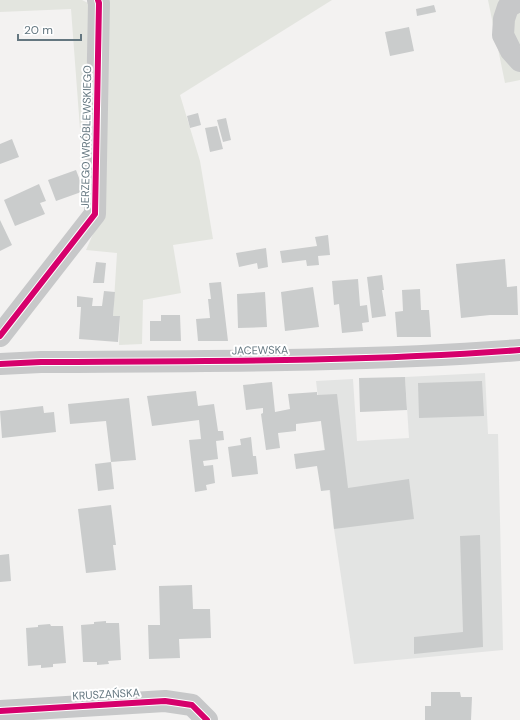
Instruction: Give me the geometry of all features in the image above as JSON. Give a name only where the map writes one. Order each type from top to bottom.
[{"type":"street","points":[[520,0],[508,7],[504,19],[503,35],[511,51],[520,61]]},
{"type":"street","name":"JERZEGO WRÓBLEWSKIEGO","points":[[0,336],[95,214],[98,2]]},
{"type":"street","name":"JACEWSKA","points":[[0,364],[41,362],[424,357],[520,350]]},
{"type":"street","name":"KRUSZAŃSKA","points":[[0,710],[164,701],[192,705],[207,720]]},
{"type":"shaded area","points":[[0,0],[82,0],[94,6],[86,209],[71,9],[0,12]]},
{"type":"shaded area","points":[[103,0],[332,0],[180,95],[200,161],[213,239],[173,245],[181,293],[143,300],[142,344],[119,345],[120,316],[113,316],[117,253],[86,250],[101,216]]},
{"type":"shaded area","points":[[488,0],[520,0],[520,80],[505,83]]},
{"type":"shaded area","points":[[485,373],[488,434],[498,434],[503,650],[354,664],[334,529],[316,381],[353,379],[357,441],[409,438],[405,377]]},
{"type":"building","points":[[434,5],[436,12],[417,16],[416,9]]},
{"type":"building","points":[[409,27],[414,51],[390,56],[385,32]]},
{"type":"building","points":[[198,113],[201,125],[190,128],[187,116]]},
{"type":"building","points":[[226,118],[231,140],[223,142],[217,120]]},
{"type":"building","points":[[217,126],[223,149],[210,152],[205,128]]},
{"type":"building","points":[[12,139],[19,157],[0,164],[0,144]]},
{"type":"building","points":[[76,170],[84,191],[56,201],[48,180]]},
{"type":"building","points":[[39,184],[46,201],[40,203],[45,214],[15,226],[4,200]]},
{"type":"building","points":[[0,220],[12,245],[0,251]]},
{"type":"building","points":[[328,235],[330,255],[318,256],[319,265],[307,266],[306,260],[282,263],[280,251],[317,246],[315,237]]},
{"type":"building","points":[[266,248],[268,267],[258,269],[257,263],[239,267],[236,253]]},
{"type":"building","points":[[505,259],[507,287],[517,286],[518,315],[490,315],[461,318],[456,264]]},
{"type":"building","points":[[96,262],[106,263],[104,283],[93,283]]},
{"type":"building","points":[[382,275],[384,290],[382,290],[386,316],[372,318],[367,277]]},
{"type":"building","points":[[358,279],[360,306],[367,305],[369,322],[362,323],[363,331],[342,333],[339,304],[334,305],[332,281]]},
{"type":"building","points":[[221,282],[228,341],[198,341],[196,319],[210,318],[208,299],[211,299],[209,283]]},
{"type":"building","points":[[313,287],[319,327],[285,331],[281,292]]},
{"type":"building","points":[[420,289],[421,310],[429,310],[431,337],[397,337],[395,312],[403,311],[402,290]]},
{"type":"building","points":[[104,291],[115,292],[113,316],[120,316],[118,342],[79,339],[81,307],[77,307],[77,296],[93,298],[92,306],[102,306]]},
{"type":"building","points":[[265,292],[267,327],[238,328],[237,294]]},
{"type":"building","points":[[161,315],[180,315],[181,341],[150,341],[150,321],[161,321]]},
{"type":"building","points":[[405,377],[407,410],[360,412],[359,378]]},
{"type":"building","points":[[482,381],[484,416],[419,418],[418,383]]},
{"type":"building","points":[[272,382],[275,412],[290,409],[288,394],[317,392],[317,395],[337,394],[348,488],[409,479],[414,519],[334,529],[330,490],[321,491],[317,466],[296,469],[294,454],[325,450],[321,421],[296,424],[296,431],[278,433],[280,448],[266,450],[261,414],[263,413],[263,408],[246,410],[243,385]]},
{"type":"building","points":[[196,391],[198,406],[214,404],[218,431],[223,431],[224,440],[216,441],[218,459],[203,461],[204,466],[213,465],[215,483],[206,485],[207,490],[195,492],[189,440],[201,439],[199,420],[152,426],[147,396]]},
{"type":"building","points":[[129,398],[136,460],[111,462],[106,421],[70,424],[68,404]]},
{"type":"building","points":[[43,406],[44,413],[54,412],[56,432],[2,438],[0,411]]},
{"type":"building","points":[[251,437],[253,456],[256,456],[258,474],[232,477],[228,447],[241,445],[240,439]]},
{"type":"building","points":[[111,462],[114,489],[98,491],[95,464]]},
{"type":"building","points":[[111,505],[116,545],[113,545],[116,570],[86,573],[78,509]]},
{"type":"building","points":[[480,535],[483,647],[414,654],[414,637],[463,632],[460,536]]},
{"type":"building","points":[[9,554],[11,581],[0,582],[0,555]]},
{"type":"building","points":[[192,585],[193,609],[210,609],[211,638],[179,639],[180,658],[149,659],[148,625],[160,625],[159,586]]},
{"type":"building","points":[[106,621],[106,623],[119,623],[121,660],[108,661],[109,664],[97,665],[97,662],[83,662],[81,625]]},
{"type":"building","points":[[50,624],[51,626],[63,626],[66,663],[53,664],[53,667],[41,668],[41,665],[28,666],[26,628]]},
{"type":"building","points":[[431,692],[460,692],[461,697],[472,697],[471,720],[425,720],[425,706],[431,706]]},
{"type":"cycle path","points":[[0,336],[95,214],[98,0]]},
{"type":"cycle path","points":[[0,364],[41,362],[341,359],[520,350]]},
{"type":"cycle path","points":[[0,711],[165,701],[192,705],[207,720]]}]
